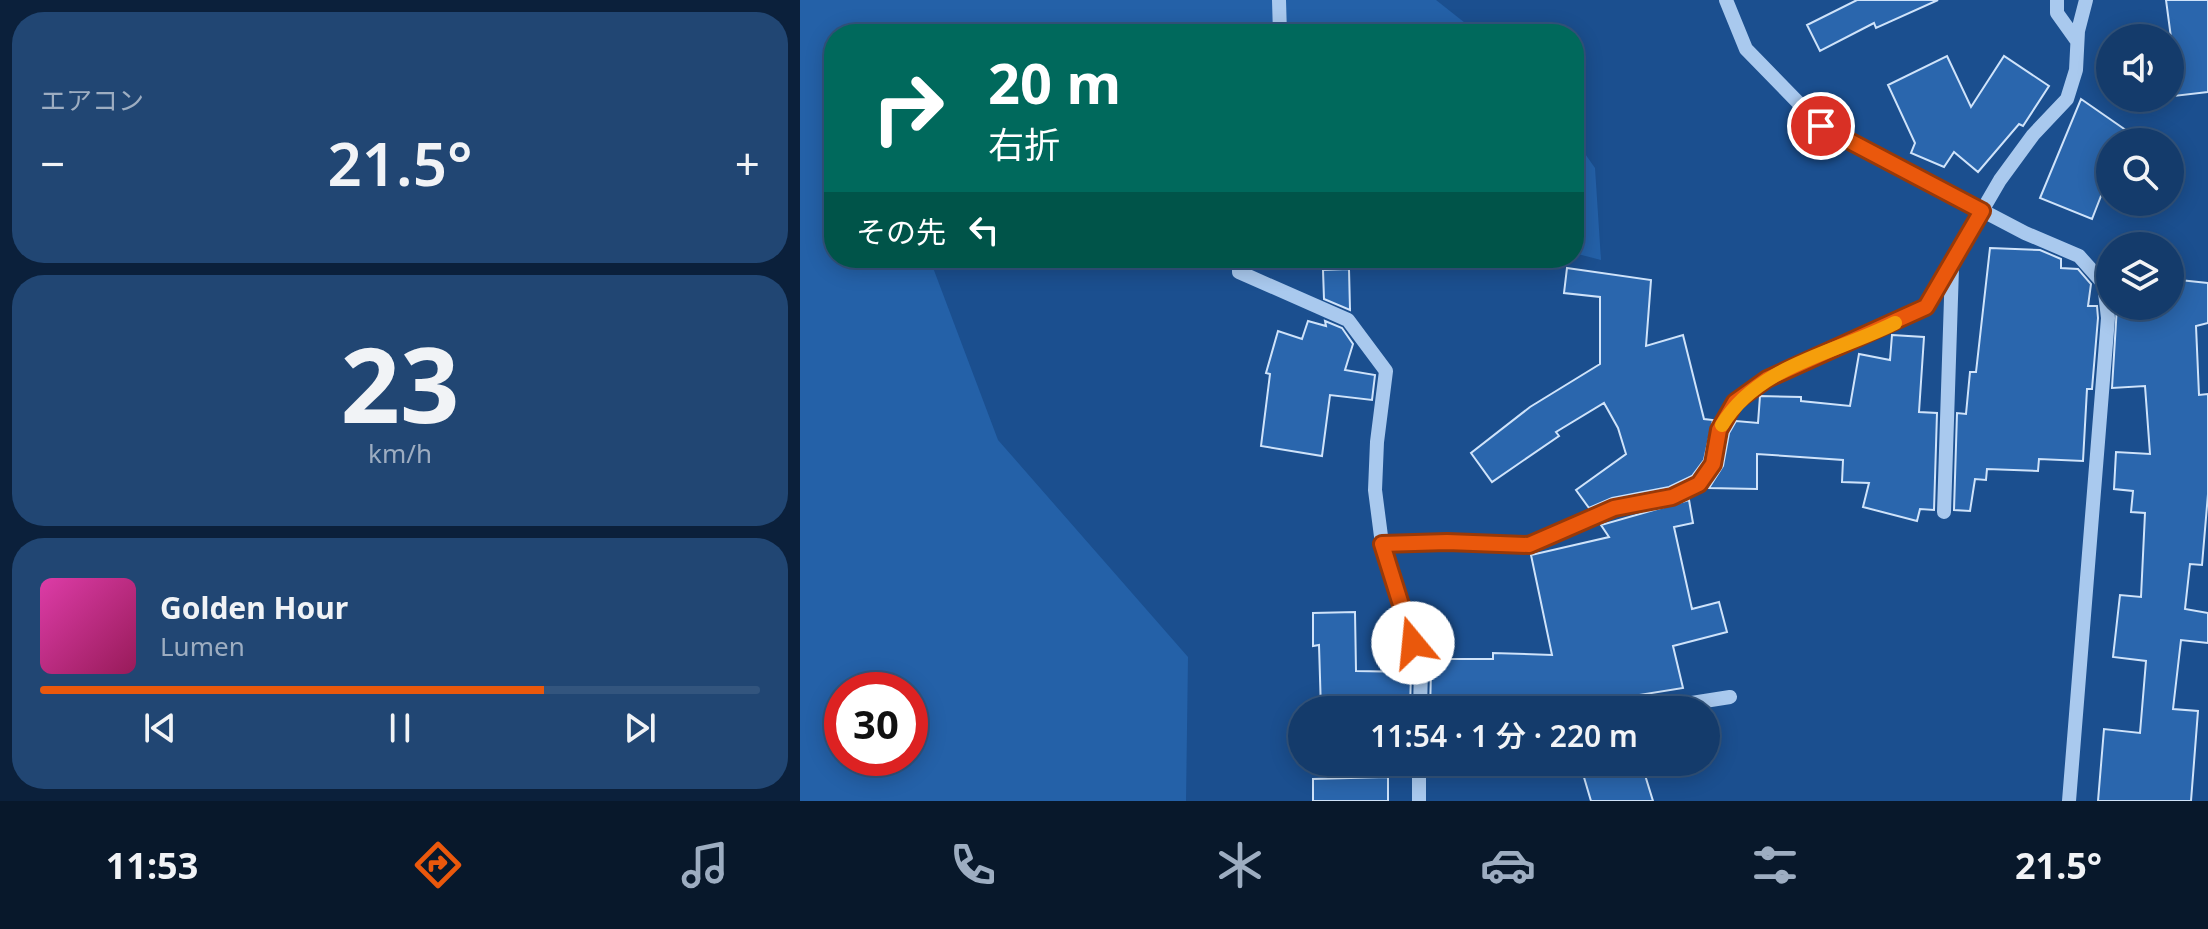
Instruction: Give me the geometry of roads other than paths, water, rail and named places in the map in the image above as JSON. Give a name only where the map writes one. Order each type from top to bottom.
[{"type":"street","points":[[1279,0],[1280,24]]},
{"type":"street","points":[[1726,0],[1746,49],[1821,126],[1982,211],[2079,256],[2104,284],[2108,318],[2069,801]]},
{"type":"street","points":[[2057,0],[2057,13],[2077,41]]},
{"type":"street","points":[[1382,544],[1447,542],[1529,545],[1614,508],[1672,497],[1699,484],[1713,464],[1719,430],[1735,402],[1767,379],[1926,307],[1952,268],[1982,211],[2033,135],[2067,99],[2076,70],[2077,41],[2086,0]]},
{"type":"street","points":[[1239,268],[1239,272],[1348,320],[1386,371],[1377,442],[1375,490],[1382,544],[1421,668],[1420,696]]},
{"type":"street","points":[[1944,512],[1952,268]]},
{"type":"street","points":[[1720,699],[1730,697]]},
{"type":"street","points":[[1419,776],[1419,801]]}]
